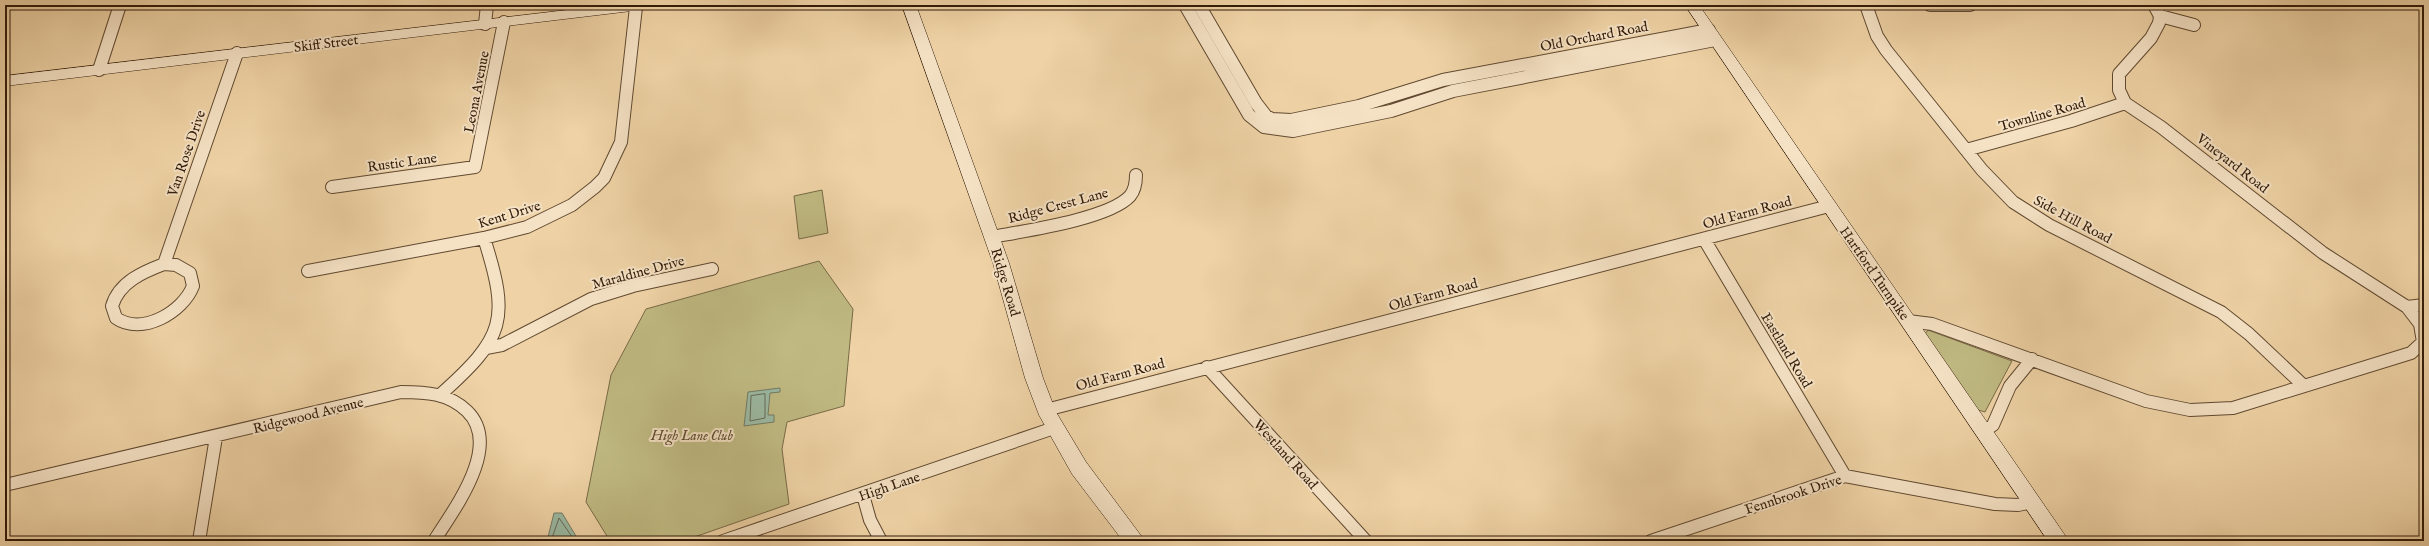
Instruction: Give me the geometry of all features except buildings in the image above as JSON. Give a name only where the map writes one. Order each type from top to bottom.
[{"type":"main road","name":"Ridge Road","points":[[909,5],[992,237],[1046,410],[1054,428],[1079,468],[1136,541]]},
{"type":"main road","name":"Hartford Turnpike","points":[[1692,5],[2059,541]]},
{"type":"main road","name":"Skiff Street","points":[[5,81],[642,6]]},
{"type":"street","points":[[100,70],[120,5]]},
{"type":"street","points":[[485,24],[487,5]]},
{"type":"street","name":"Old Orchard Road","points":[[1184,5],[1249,115],[1264,127],[1290,120],[1359,106],[1430,83],[1485,72],[1712,35]]},
{"type":"street","points":[[1200,5],[1256,103],[1274,125]]},
{"type":"street","name":"Side Hill Road","points":[[1866,5],[1877,36],[1886,50],[1996,187],[2032,215],[2073,238],[2194,296],[2221,312],[2264,347],[2304,386]]},
{"type":"street","points":[[1930,5],[1970,5]]},
{"type":"street","points":[[2125,103],[2119,90],[2119,74],[2153,35],[2159,25],[2160,16],[2154,5]]},
{"type":"street","name":"Kent Drive","points":[[308,271],[484,238],[527,227],[572,206],[604,178],[621,142],[642,6]]},
{"type":"street","points":[[2160,16],[2194,25]]},
{"type":"street","name":"Leona Avenue","points":[[475,167],[504,22]]},
{"type":"street","points":[[1203,36],[1216,33]]},
{"type":"street","name":"Old Orchard Road","points":[[1274,125],[1293,131],[1358,119],[1391,111],[1437,95],[1712,35]]},
{"type":"street","name":"Van Rose Drive","points":[[164,264],[237,53]]},
{"type":"street","points":[[1485,72],[1493,84]]},
{"type":"street","points":[[1430,83],[1437,95]]},
{"type":"street","name":"Townline Road","points":[[1966,150],[2071,121],[2125,103]]},
{"type":"street","name":"Vineyard Road","points":[[1908,321],[1932,324],[2146,401],[2171,408],[2212,412],[2233,408],[2411,353],[2422,348],[2423,342],[2420,324],[2406,307],[2323,254],[2161,127],[2125,103]]},
{"type":"street","name":"Rustic Lane","points":[[332,187],[475,167]]},
{"type":"street","name":"Ridge Crest Lane","points":[[992,237],[1107,210],[1130,196],[1134,190],[1136,175]]},
{"type":"street","name":"Old Farm Road","points":[[1046,410],[1829,206]]},
{"type":"street","points":[[440,395],[464,373],[486,348],[499,316],[500,301],[484,238]]},
{"type":"street","name":"Eastland Road","points":[[1704,239],[1845,476]]},
{"type":"street","points":[[164,264],[175,264],[189,271],[194,278],[194,288],[187,299],[165,316],[143,324],[128,324],[117,320],[112,312],[112,307],[120,290],[132,280],[164,264]]},
{"type":"street","name":"Maraldine Drive","points":[[486,348],[502,345],[591,299],[647,283],[712,269]]},
{"type":"street","points":[[2406,307],[2424,305]]},
{"type":"street","points":[[1984,431],[1993,425],[2010,386],[2032,359]]},
{"type":"street","name":"Westland Road","points":[[1207,367],[1366,541]]},
{"type":"street","name":"Ridgewood Avenue","points":[[5,485],[216,437],[401,392],[433,393],[459,404],[470,413],[479,435],[479,451],[462,495],[434,541]]},
{"type":"street","name":"High Lane","points":[[723,541],[863,495],[1054,428]]},
{"type":"street","points":[[199,541],[216,437]]},
{"type":"street","name":"Fennbrook Drive","points":[[1651,541],[1845,476],[1995,504],[2018,505],[2033,502]]},
{"type":"street","points":[[863,495],[870,520],[881,541]]},
{"type":"green space","points":[[822,190],[828,233],[799,239],[794,196]]},
{"type":"green space","name":"High Lane Club","points":[[819,261],[853,309],[844,406],[787,422],[782,449],[789,504],[683,541],[610,541],[586,502],[611,375],[646,309]]},
{"type":"green space","points":[[1928,330],[2012,361],[1985,412],[1978,410],[1925,334]]},
{"type":"water","points":[[780,388],[780,392],[770,393],[768,415],[774,415],[774,422],[744,426],[748,392]]},
{"type":"water","points":[[554,513],[562,513],[579,541],[547,541]]}]
